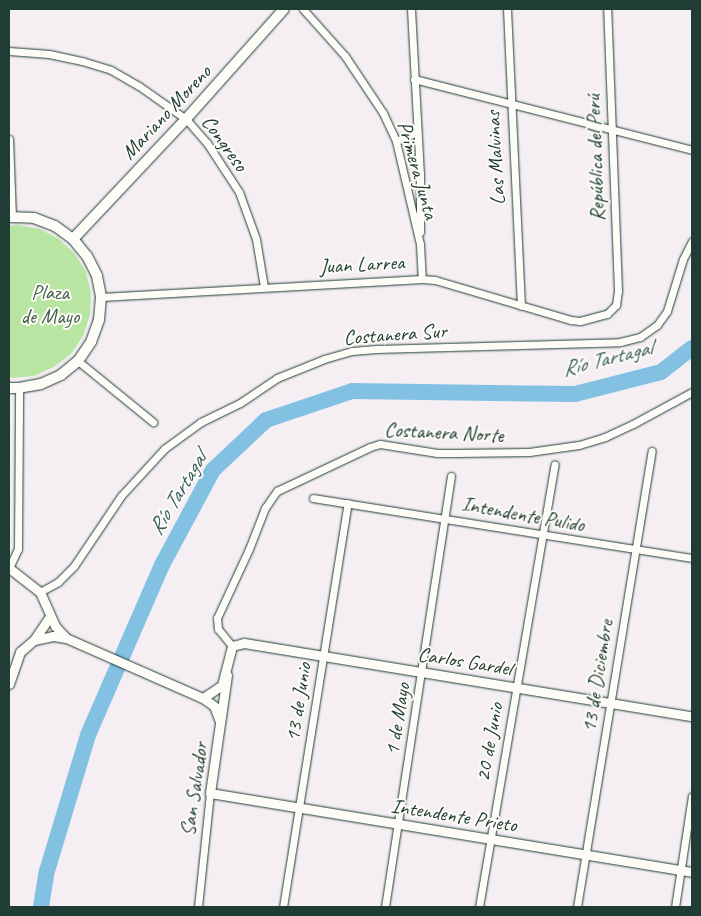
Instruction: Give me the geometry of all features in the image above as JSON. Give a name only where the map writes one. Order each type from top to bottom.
[{"type":"main road","name":"Mariano Moreno","points":[[73,239],[186,119],[284,9]]},
{"type":"main road","points":[[10,217],[34,218],[55,226],[73,239],[87,256],[97,276],[101,298],[99,320],[91,342],[78,361],[54,378],[41,384],[14,388]]},
{"type":"street","name":"Primera Junta","points":[[303,9],[345,56],[383,113],[396,142],[420,244],[422,279]]},
{"type":"street","points":[[411,9],[420,244]]},
{"type":"street","name":"Las Malvinas","points":[[507,9],[521,306]]},
{"type":"street","name":"República del Perú","points":[[607,9],[610,129],[618,290],[616,306]]},
{"type":"street","name":"Congreso","points":[[9,51],[49,54],[111,70],[186,119],[207,143],[239,192],[256,239],[264,287]]},
{"type":"street","points":[[414,79],[692,150]]},
{"type":"street","points":[[396,142],[417,132]]},
{"type":"street","points":[[9,139],[10,217]]},
{"type":"street","name":"Costanera Sur","points":[[40,592],[58,582],[74,566],[121,496],[164,449],[201,422],[240,403],[277,378],[324,359],[352,351],[376,348],[620,342],[640,336],[657,326],[667,311],[683,259],[692,241]]},
{"type":"street","name":"Juan Larrea","points":[[101,298],[422,279],[435,280],[521,306],[580,321],[607,314],[616,306]]},
{"type":"street","points":[[78,361],[153,422]]},
{"type":"street","points":[[14,388],[18,549],[9,568],[40,592],[47,604],[55,626],[66,638]]},
{"type":"street","name":"Costanera Norte","points":[[232,646],[218,629],[217,618],[249,549],[265,508],[277,491],[380,444],[447,453],[529,452],[579,445],[605,437],[633,424],[692,392]]},
{"type":"street","name":"13 de Diciembre","points":[[577,907],[634,550],[652,451]]},
{"type":"street","name":"20 de Junio","points":[[479,907],[542,535],[556,464]]},
{"type":"street","name":"1 de Mayo","points":[[385,907],[451,476]]},
{"type":"street","name":"Intendente Pulido","points":[[313,498],[692,558]]},
{"type":"street","name":"13 de Junio","points":[[283,907],[348,503]]},
{"type":"street","points":[[9,684],[20,652],[34,640],[50,616]]},
{"type":"street","points":[[34,640],[53,636],[66,638],[203,698],[214,706],[221,724]]},
{"type":"street","name":"Carlos Gardel","points":[[232,646],[244,643],[323,655],[692,716]]},
{"type":"street","name":"San Salvador","points":[[198,907],[210,793],[232,646]]},
{"type":"street","points":[[203,698],[217,690],[227,675]]},
{"type":"street","name":"Intendente Prieto","points":[[210,793],[692,872]]},
{"type":"street","points":[[675,907],[692,796]]},
{"type":"green space","name":"Plaza de Mayo","points":[[18,225],[40,229],[59,239],[75,254],[86,272],[91,293],[90,315],[83,336],[71,354],[54,367],[34,376],[13,378],[9,377],[9,226]]},
{"type":"waterway","name":"Río Tartagal","points":[[41,907],[47,871],[88,735],[162,565],[213,470],[266,420],[352,391],[575,394],[661,372],[692,348]]}]
